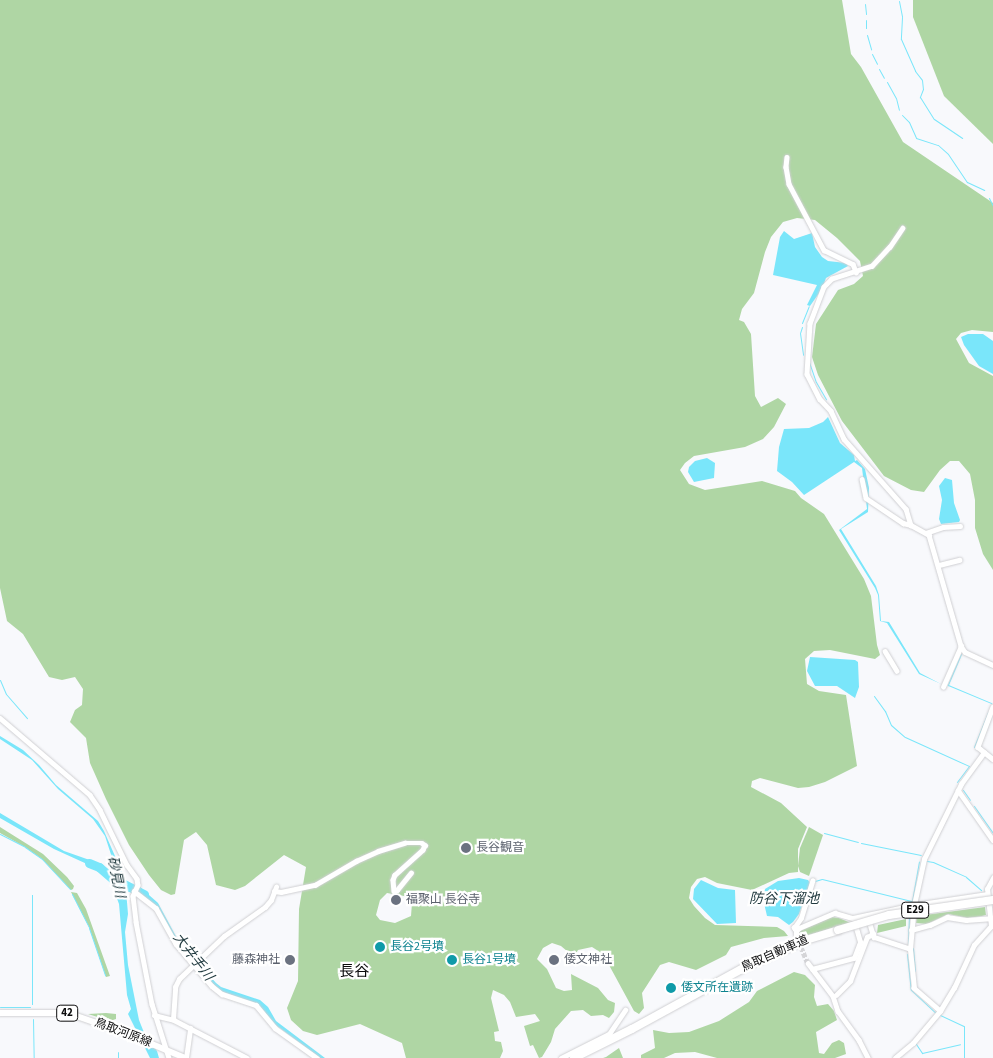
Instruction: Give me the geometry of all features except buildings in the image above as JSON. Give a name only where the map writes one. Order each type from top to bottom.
[{"type":"highway","name":"鳥取自動車道","points":[[574,1058],[632,1029],[748,965],[806,940],[913,914],[991,899]]},
{"type":"highway","name":"鳥取自動車道","points":[[583,1058],[733,978],[807,943],[838,931]]},
{"type":"main road","name":"鳥取河原線","points":[[0,1013],[68,1013],[130,1035],[185,1058]]},
{"type":"street","points":[[787,157],[786,167],[789,184],[824,250],[854,264],[856,272]]},
{"type":"street","points":[[903,228],[890,247],[872,266],[832,279],[824,287],[810,324],[807,374],[820,399],[831,411],[844,439],[906,509],[911,525]]},
{"type":"street","points":[[862,479],[866,498],[903,524],[911,525],[929,535],[961,646],[965,652],[993,665]]},
{"type":"street","points":[[926,533],[932,527],[960,526]]},
{"type":"street","points":[[939,565],[958,560]]},
{"type":"street","points":[[943,687],[961,646]]},
{"type":"street","points":[[885,651],[897,671]]},
{"type":"street","points":[[993,707],[992,714],[978,747],[993,759]]},
{"type":"street","points":[[0,718],[90,795],[138,885],[135,890],[136,922],[154,1015],[169,1058]]},
{"type":"street","points":[[940,1012],[914,988],[910,950],[914,905],[923,862],[958,790],[984,752]]},
{"type":"street","points":[[958,790],[993,840]]},
{"type":"street","points":[[173,1019],[175,987],[179,979],[224,936],[265,907],[275,889],[281,892],[315,885],[356,861],[405,843],[425,845],[423,850],[396,875],[393,880],[394,891],[411,873]]},
{"type":"street","points":[[895,1058],[912,1044],[940,1012],[954,988],[974,945],[991,926],[993,878]]},
{"type":"street","points":[[812,881],[801,918],[794,928],[796,933],[835,913],[853,918],[914,905],[991,899]]},
{"type":"street","points":[[135,890],[158,911],[173,940],[223,993],[256,1005],[276,1028],[317,1058]]},
{"type":"street","points":[[867,915],[874,938],[910,950]]},
{"type":"street","points":[[911,930],[930,926],[947,917],[966,920],[991,918]]},
{"type":"street","points":[[812,969],[854,958],[860,942],[853,918]]},
{"type":"street","points":[[836,995],[850,981],[867,937],[873,934]]},
{"type":"street","points":[[808,963],[833,996],[838,1011],[859,1040],[868,1058]]},
{"type":"street","points":[[561,1058],[609,1034],[625,1010]]},
{"type":"street","points":[[154,1015],[173,1019],[247,1058]]},
{"type":"street","points":[[185,1058],[190,1028]]},
{"type":"green space","points":[[0,0],[842,0],[851,54],[861,67],[903,142],[993,203],[993,332],[972,330],[961,333],[956,339],[969,363],[993,376],[993,570],[983,554],[975,528],[975,500],[970,474],[959,461],[950,461],[940,470],[924,492],[911,490],[884,476],[842,421],[818,375],[812,357],[816,324],[838,290],[854,284],[863,276],[860,261],[837,238],[815,220],[797,218],[783,222],[771,237],[754,293],[742,309],[739,320],[744,322],[751,334],[755,396],[761,407],[778,398],[786,404],[774,427],[763,439],[745,447],[694,456],[680,470],[689,484],[705,490],[762,481],[795,491],[801,498],[824,514],[864,579],[871,596],[880,655],[875,659],[830,650],[814,651],[805,659],[807,684],[819,691],[846,695],[857,766],[825,782],[809,787],[798,788],[760,778],[752,781],[751,787],[781,803],[807,827],[798,849],[798,872],[789,873],[752,890],[717,883],[705,877],[697,879],[691,887],[689,898],[694,906],[705,918],[715,925],[777,927],[788,936],[764,938],[731,947],[726,955],[696,970],[669,962],[660,965],[642,993],[644,1008],[639,1014],[634,1011],[603,954],[592,947],[578,950],[574,957],[561,946],[552,943],[543,948],[537,959],[547,969],[556,988],[564,991],[572,990],[571,974],[598,988],[608,1000],[615,1003],[614,1012],[609,1018],[603,1015],[591,1016],[583,1010],[571,1011],[555,1029],[551,1042],[542,1057],[539,1058],[533,1045],[530,1046],[524,1026],[540,1021],[535,1014],[516,1017],[510,1002],[504,995],[493,990],[491,998],[499,1031],[494,1032],[495,1041],[501,1042],[503,1051],[500,1058],[406,1058],[402,1043],[360,1024],[317,1035],[303,1031],[291,1020],[287,1008],[298,981],[299,909],[306,867],[284,855],[245,886],[235,890],[216,885],[207,845],[196,832],[184,840],[175,894],[171,895],[161,890],[129,845],[90,763],[86,738],[70,722],[75,710],[82,705],[83,689],[75,677],[62,680],[49,677],[23,634],[7,621],[0,588]],"holes":[[[387,893],[404,896],[412,903],[411,916],[395,923],[380,920],[376,915],[380,900]]]},
{"type":"green space","points":[[913,0],[993,0],[993,144],[944,96],[913,17]]},
{"type":"green space","points":[[0,827],[43,854],[67,877],[74,886],[73,889],[71,890],[42,859],[0,833]]},
{"type":"green space","points":[[809,827],[823,835],[809,876],[800,872],[798,866],[800,848]]},
{"type":"green space","points":[[71,892],[77,893],[86,909],[110,976],[106,977],[89,927]]},
{"type":"green space","points":[[985,907],[986,915],[982,916],[968,918],[948,914],[927,924],[916,923],[917,916]]},
{"type":"green space","points":[[831,917],[851,923],[801,937],[799,935],[800,931]]},
{"type":"green space","points":[[906,919],[906,926],[877,933],[878,925]]},
{"type":"green space","points":[[794,972],[805,975],[815,985],[814,997],[817,1006],[828,1004],[834,1011],[837,1020],[816,1032],[819,1053],[824,1054],[832,1043],[839,1040],[844,1043],[846,1054],[835,1058],[717,1058],[695,1052],[675,1053],[664,1058],[641,1058],[641,1055],[655,1048],[653,1030],[669,1033],[689,1032],[719,1021],[749,1002],[757,991]]},
{"type":"green space","points":[[88,1014],[116,1014],[116,1019],[110,1021]]},
{"type":"green space","points":[[619,1048],[623,1058],[603,1058],[606,1057]]},
{"type":"water","points":[[784,231],[794,239],[812,233],[815,247],[822,257],[828,261],[846,263],[848,266],[826,278],[822,289],[810,306],[807,305],[817,285],[773,275],[780,237]]},
{"type":"water","points":[[968,334],[983,334],[993,341],[993,374],[979,366],[964,345],[961,337]]},
{"type":"water","points":[[828,417],[840,443],[854,455],[855,461],[857,460],[865,469],[869,488],[868,512],[841,529],[876,586],[879,595],[881,621],[889,622],[920,673],[941,684],[919,674],[887,623],[880,621],[878,595],[875,588],[839,530],[867,509],[862,468],[854,462],[804,495],[792,482],[777,471],[779,447],[784,429],[809,428],[823,422]]},
{"type":"water","points":[[707,458],[715,463],[714,478],[694,482],[688,472],[689,467],[695,461]]},
{"type":"water","points":[[945,478],[952,480],[954,503],[960,520],[959,522],[941,524],[939,519],[942,500],[939,486]]},
{"type":"water","points":[[810,657],[855,660],[858,662],[859,687],[855,698],[837,686],[815,686],[807,671]]},
{"type":"water","name":"砂見川","points":[[0,736],[23,750],[56,785],[98,821],[104,831],[122,872],[124,889],[126,890],[128,914],[125,932],[128,965],[139,1020],[145,1035],[157,1051],[159,1058],[150,1058],[128,1014],[131,1009],[127,995],[119,904],[108,874],[115,876],[117,873],[105,836],[93,819],[58,789],[32,760],[0,739]]},
{"type":"water","points":[[0,813],[64,851],[101,864],[98,869],[54,849],[0,818]]},
{"type":"water","name":"防谷下溜池","points":[[799,878],[808,880],[810,883],[799,914],[793,922],[789,925],[778,917],[767,916],[763,899],[765,889],[778,881]]},
{"type":"water","points":[[701,880],[718,888],[735,890],[736,923],[717,924],[693,899],[694,889]]},
{"type":"water","points":[[140,887],[158,903],[179,942],[216,983],[221,987],[260,1000],[268,1007],[276,1021],[325,1058],[320,1058],[273,1023],[260,1006],[221,991],[208,980],[173,937],[160,910],[137,892]]},
{"type":"water","points":[[32,895],[33,895],[33,1005]]},
{"type":"waterway","points":[[899,1],[902,17],[901,39],[915,71],[922,80],[923,89],[920,97],[934,119],[962,138]]},
{"type":"waterway","points":[[865,4],[866,14]]},
{"type":"waterway","points":[[866,20],[866,28]]},
{"type":"waterway","points":[[867,35],[871,49]]},
{"type":"waterway","points":[[872,54],[877,64]]},
{"type":"waterway","points":[[879,69],[884,78]]},
{"type":"waterway","points":[[887,82],[896,98],[899,110]]},
{"type":"waterway","points":[[902,115],[909,122],[916,138],[938,145],[948,154],[967,182],[984,190]]},
{"type":"waterway","points":[[989,198],[993,206]]},
{"type":"waterway","points":[[802,323],[809,306]]},
{"type":"waterway","points":[[802,327],[800,333],[803,355]]},
{"type":"waterway","points":[[809,362],[816,382],[826,399]]},
{"type":"waterway","points":[[961,654],[948,685],[991,703]]},
{"type":"waterway","points":[[0,680],[6,694],[27,718]]},
{"type":"waterway","points":[[874,696],[885,711],[891,725],[905,737],[969,766],[957,782]]},
{"type":"waterway","points":[[974,747],[988,712]]},
{"type":"waterway","points":[[963,790],[970,800]]},
{"type":"waterway","points":[[974,806],[993,833]]},
{"type":"waterway","points":[[824,833],[858,842]]},
{"type":"waterway","points":[[0,834],[25,847],[42,859],[70,889]]},
{"type":"waterway","points":[[861,843],[921,855]]},
{"type":"waterway","points":[[927,861],[966,877],[981,890]]},
{"type":"waterway","points":[[912,901],[919,862]]},
{"type":"waterway","name":"大井手川","points":[[89,863],[99,867],[116,882]]},
{"type":"waterway","points":[[815,881],[822,879],[911,901]]},
{"type":"waterway","name":"大井手川","points":[[120,882],[144,894]]},
{"type":"waterway","points":[[72,894],[89,928],[105,975]]},
{"type":"waterway","points":[[908,944],[909,918]]},
{"type":"waterway","points":[[913,948],[915,971]]},
{"type":"waterway","points":[[907,954],[911,990],[936,1013]]},
{"type":"waterway","points":[[0,1007],[30,1007]]},
{"type":"waterway","points":[[940,1015],[964,1026],[964,1058]]},
{"type":"waterway","points":[[33,1019],[34,1058]]},
{"type":"waterway","points":[[916,1044],[922,1053],[960,1044]]},
{"type":"waterway","points":[[118,1052],[118,1058]]},
{"type":"tunnel","points":[[796,935],[808,963]]},
{"type":"place","name":"長谷観音","points":[[466,848]]},
{"type":"place","name":"福聚山 長谷寺","points":[[396,900]]},
{"type":"place","name":"長谷2号墳","points":[[380,947]]},
{"type":"place","name":"藤森神社","points":[[290,960]]},
{"type":"place","name":"長谷1号墳","points":[[452,960]]},
{"type":"place","name":"倭文神社","points":[[554,960]]},
{"type":"place","name":"倭文所在遺跡","points":[[671,988]]},
{"type":"district","name":"長谷","points":[[354,972]]}]
